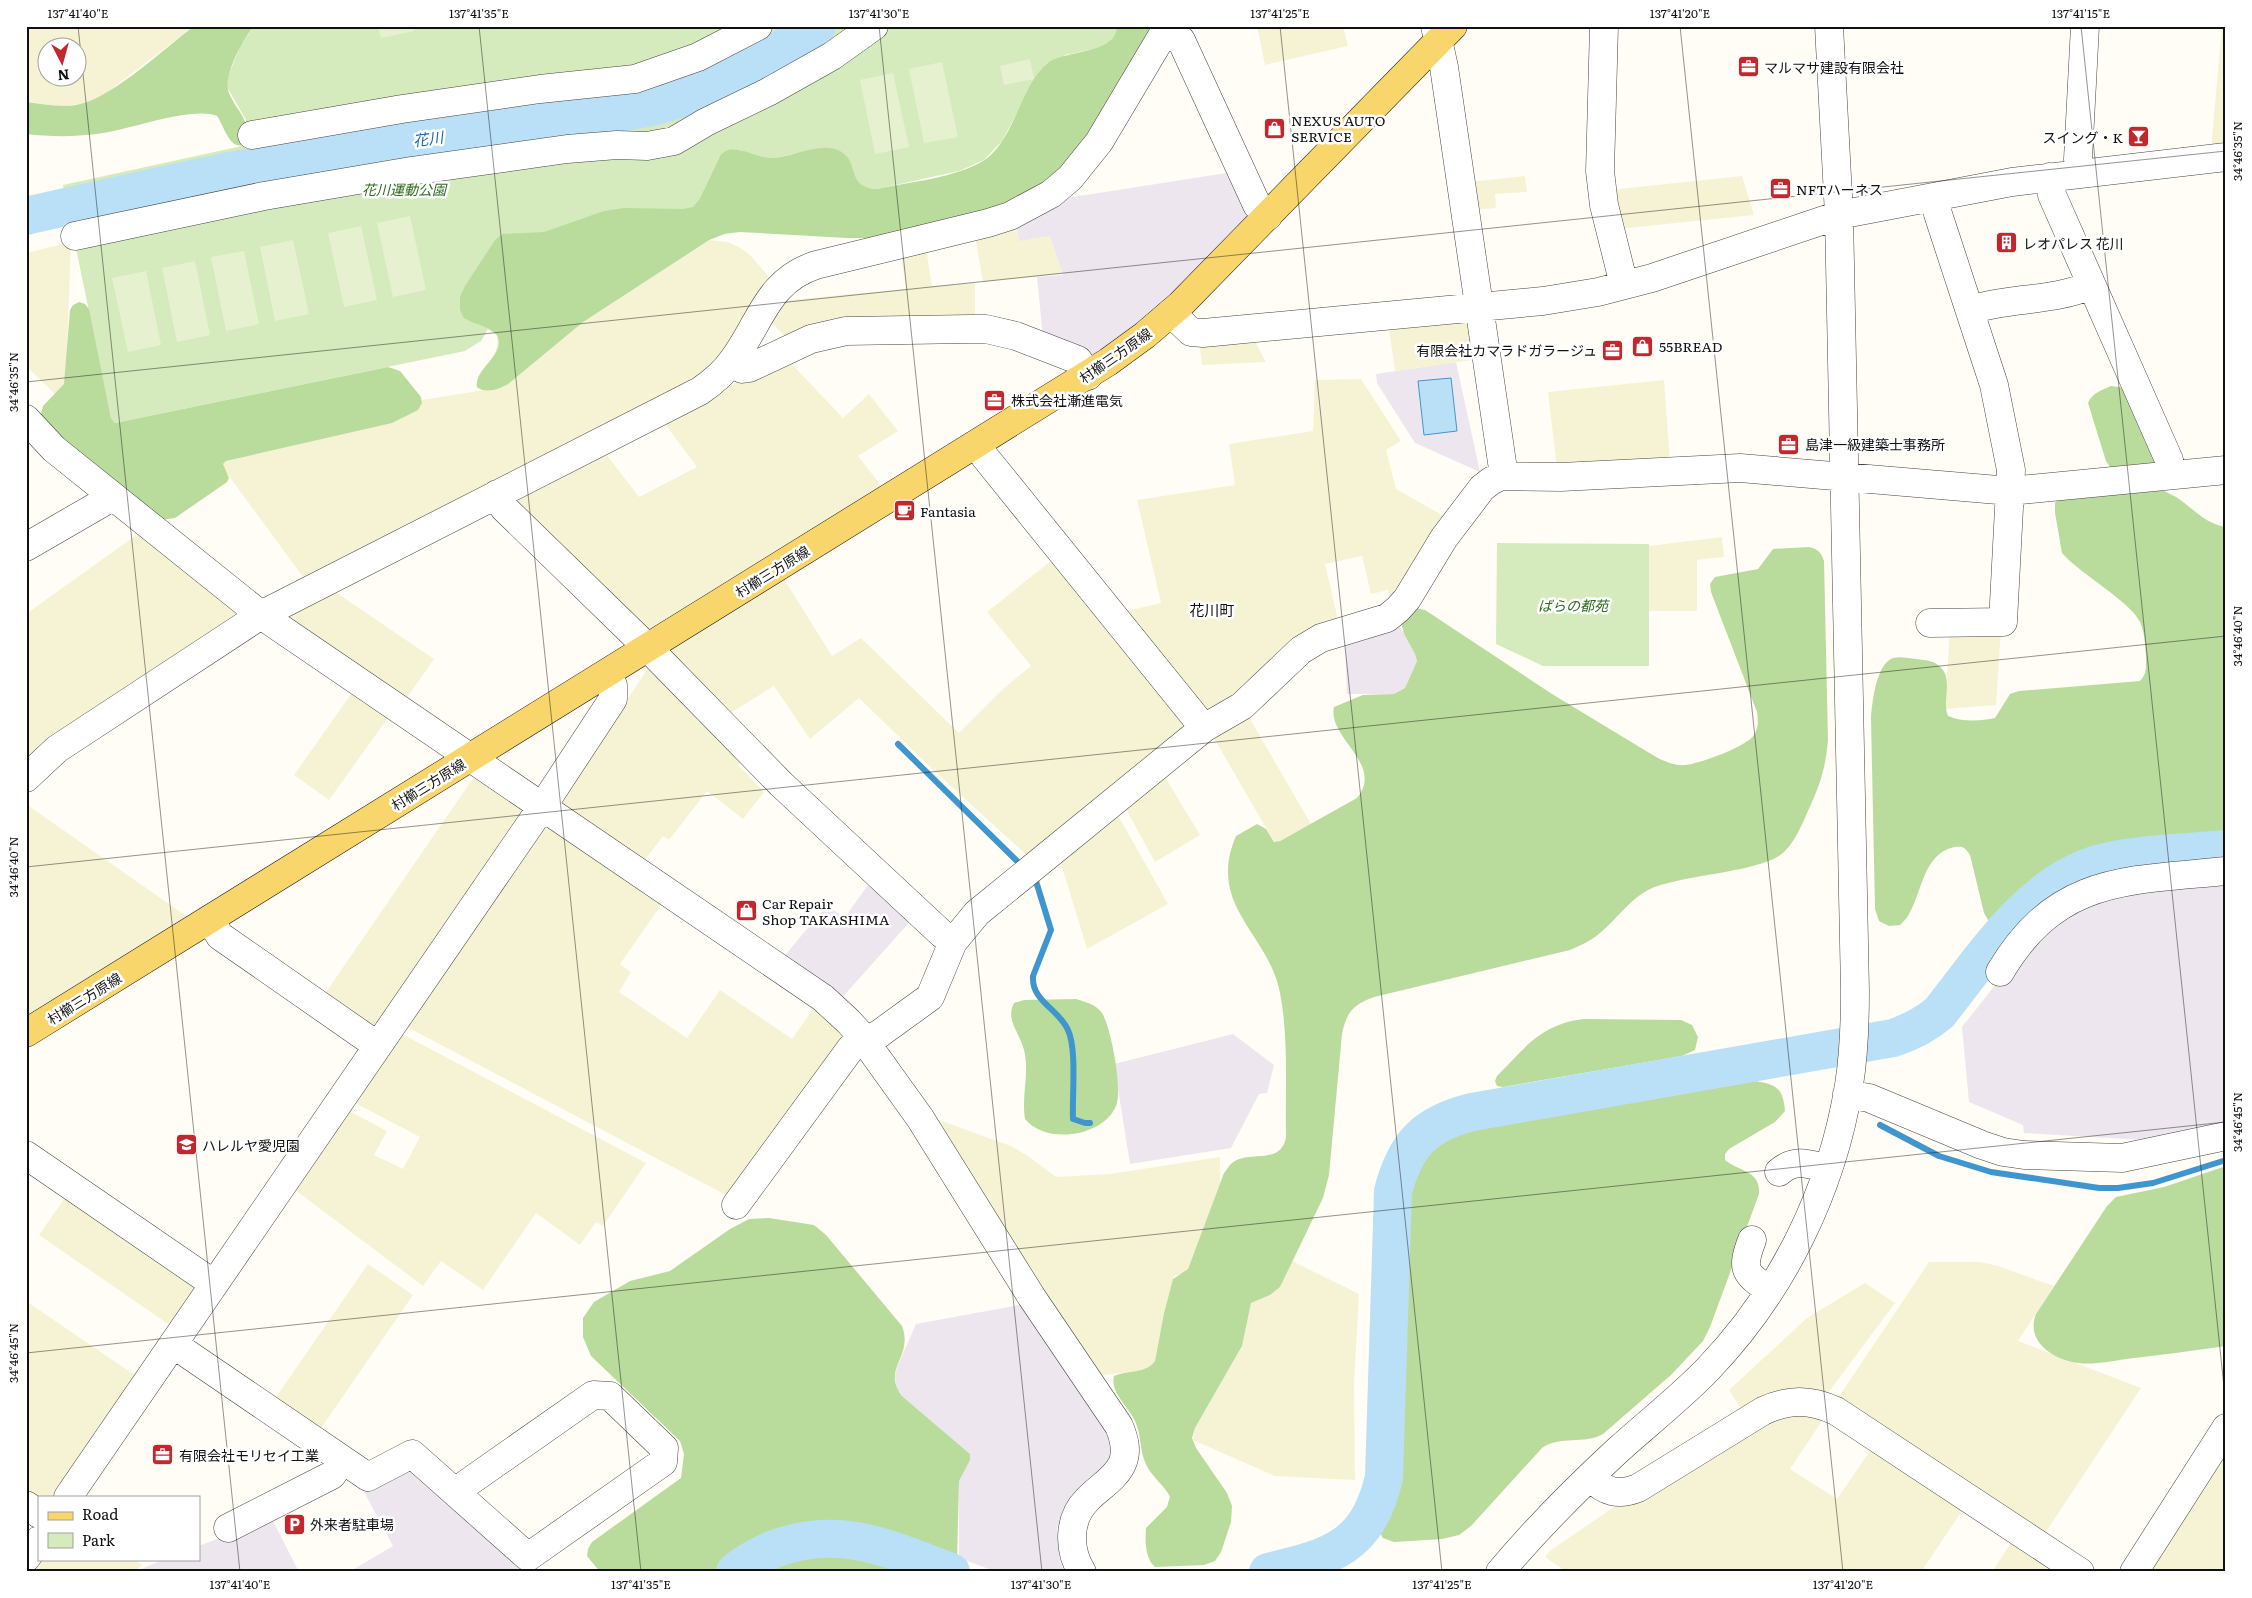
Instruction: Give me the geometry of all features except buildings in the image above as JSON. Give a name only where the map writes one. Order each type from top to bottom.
[{"type":"main road","name":"村櫛三方原線","points":[[26,1033],[1088,376],[1127,349],[1171,313],[1268,216],[1443,31]]},
{"type":"street","points":[[252,135],[422,106],[635,79],[698,57],[758,26]]},
{"type":"street","points":[[75,236],[264,196],[411,171],[568,149],[617,145],[647,146],[674,141],[706,122],[768,92],[832,56],[874,26]]},
{"type":"street","points":[[1604,26],[1600,171],[1604,205],[1624,285]]},
{"type":"street","points":[[1500,1572],[1590,1477],[1709,1368],[1745,1326],[1770,1290],[1800,1238],[1828,1169],[1847,1094],[1855,1025],[1839,215],[1829,26]]},
{"type":"street","points":[[2080,173],[2078,159],[2085,26]]},
{"type":"street","points":[[26,778],[57,749],[261,615],[700,391],[713,382],[731,363],[780,286],[803,269],[995,221],[1032,206],[1052,194],[1086,161],[1167,29],[1181,40],[1257,205],[1268,216]]},
{"type":"street","points":[[1443,31],[1479,307],[1504,476]]},
{"type":"street","points":[[1171,313],[1191,332],[1203,333],[1543,301],[1624,285],[1839,215],[2050,177],[2226,156]]},
{"type":"street","points":[[2050,177],[2052,195],[2169,460],[2171,475]]},
{"type":"street","points":[[1930,623],[2003,622],[2011,470],[1994,385],[1938,214],[1935,197]]},
{"type":"street","points":[[1970,310],[1985,305],[2077,291],[2092,284]]},
{"type":"street","points":[[731,363],[742,370],[811,340],[846,331],[970,329],[1016,336],[1078,360],[1088,376]]},
{"type":"street","points":[[26,419],[54,449],[261,615],[823,998],[848,1021],[920,1118],[1031,1296],[1119,1426],[1124,1438],[1125,1451],[1122,1464],[1115,1474],[1086,1501],[1078,1512],[1074,1525],[1073,1552],[1082,1572]]},
{"type":"street","points":[[977,444],[1204,728]]},
{"type":"street","points":[[736,1205],[850,1048],[879,1034],[930,997],[953,942],[977,913],[1204,728],[1242,706],[1301,650],[1321,638],[1387,618],[1398,609],[1407,599],[1444,538],[1482,488],[1491,481],[1504,476],[1561,477],[1740,468],[2010,491],[2226,470]]},
{"type":"street","points":[[26,548],[102,503],[109,493]]},
{"type":"street","points":[[497,494],[504,508],[648,648],[781,784],[942,934],[953,942]]},
{"type":"street","points":[[69,1496],[542,807],[613,699],[613,685],[606,674]]},
{"type":"street","points":[[2000,972],[2028,932],[2045,916],[2065,902],[2087,892],[2133,880],[2226,871]]},
{"type":"street","points":[[210,920],[220,936],[378,1046]]},
{"type":"street","points":[[1847,1094],[1869,1098],[1982,1145],[2003,1152],[2024,1155],[2099,1159],[2122,1158],[2226,1136]]},
{"type":"street","points":[[26,1155],[214,1284]]},
{"type":"street","points":[[1779,1172],[1786,1166],[1796,1162],[1828,1169]]},
{"type":"street","points":[[1752,1240],[1745,1263],[1747,1272],[1752,1279],[1770,1290]]},
{"type":"street","points":[[173,1344],[368,1477],[412,1454],[457,1494],[528,1557],[663,1462],[664,1448],[610,1396],[593,1395],[466,1484],[457,1494]]},
{"type":"street","points":[[1590,1477],[1598,1485],[1611,1492],[1625,1493],[1638,1488],[1763,1411],[1792,1401],[1807,1401],[1822,1404],[1836,1411],[2080,1572]]},
{"type":"street","points":[[2134,1572],[2226,1428]]},
{"type":"street","points":[[228,1528],[332,1475],[342,1460]]},
{"type":"street","points":[[26,1505],[38,1513]]},
{"type":"street","points":[[26,1558],[38,1541]]},
{"type":"shaded area","points":[[26,26],[194,26],[105,94],[82,104],[57,106],[26,102]]},
{"type":"shaded area","points":[[1257,26],[1343,26],[1348,46],[1265,65]]},
{"type":"shaded area","points":[[2222,26],[2226,26],[2226,147],[2211,149]]},
{"type":"shaded area","points":[[1233,172],[1249,208],[1248,219],[1155,311],[1100,353],[1087,355],[1043,338],[1037,277],[1063,275],[1019,241],[1016,224],[1060,199]]},
{"type":"shaded area","points":[[1525,176],[1527,192],[1495,194],[1496,208],[1473,210],[1469,182]]},
{"type":"shaded area","points":[[1742,176],[1754,215],[1618,229],[1610,190]]},
{"type":"shaded area","points":[[1016,224],[1019,241],[1050,236],[1063,274],[983,282],[975,236]]},
{"type":"shaded area","points":[[709,240],[728,242],[739,247],[749,254],[772,280],[707,374],[306,581],[223,468],[223,464],[226,461],[397,421],[422,403],[422,400],[503,387],[583,322]]},
{"type":"shaded area","points":[[71,242],[66,377],[64,384],[55,394],[26,366],[26,253]]},
{"type":"shaded area","points":[[926,248],[932,286],[975,283],[975,321],[788,340],[769,319],[780,301],[906,289],[901,254]]},
{"type":"shaded area","points":[[1466,316],[1479,359],[1395,371],[1388,323]]},
{"type":"shaded area","points":[[1252,336],[1266,362],[1202,365],[1199,341]]},
{"type":"shaded area","points":[[786,358],[843,418],[869,394],[898,431],[858,456],[883,488],[649,633],[511,497],[603,450],[639,497],[697,467],[662,420]]},
{"type":"shaded area","points":[[1456,362],[1480,472],[1415,443],[1377,383],[1376,374]]},
{"type":"shaded area","points":[[1361,379],[1401,441],[1386,450],[1396,489],[1449,519],[1392,605],[1388,590],[1371,594],[1362,556],[1325,564],[1339,624],[1209,716],[1119,613],[1161,603],[1137,500],[1235,485],[1229,444],[1313,431],[1315,380]]},
{"type":"shaded area","points":[[1664,380],[1670,463],[1557,469],[1548,392]]},
{"type":"shaded area","points":[[142,531],[240,610],[239,618],[26,765],[26,614]]},
{"type":"shaded area","points":[[1722,537],[1724,557],[1697,560],[1697,611],[1649,611],[1649,546]]},
{"type":"shaded area","points":[[1057,556],[1192,722],[1031,859],[928,765],[859,698],[810,739],[774,686],[724,717],[668,651],[784,579],[832,656],[861,638],[959,733],[1003,689],[1031,666],[987,612]]},
{"type":"shaded area","points":[[331,589],[434,659],[404,702],[285,620],[285,613]]},
{"type":"shaded area","points":[[1396,620],[1417,661],[1405,688],[1394,694],[1347,694],[1345,638]]},
{"type":"shaded area","points":[[1950,629],[2001,629],[1996,705],[1945,709]]},
{"type":"shaded area","points":[[652,662],[745,756],[738,765],[764,792],[743,819],[707,791],[669,840],[663,836],[642,864],[563,810],[561,801]]},
{"type":"shaded area","points":[[354,690],[390,715],[329,800],[294,775]]},
{"type":"shaded area","points":[[1246,712],[1311,824],[1277,842],[1273,840],[1211,733]]},
{"type":"shaded area","points":[[1162,772],[1200,835],[1155,862],[1123,804]]},
{"type":"shaded area","points":[[476,774],[522,805],[523,813],[376,1027],[367,1029],[322,998]]},
{"type":"shaded area","points":[[26,804],[189,918],[26,1019]]},
{"type":"shaded area","points":[[1115,810],[1168,904],[1087,949],[1059,857]]},
{"type":"shaded area","points":[[553,826],[664,901],[620,964],[631,972],[619,992],[687,1038],[720,990],[792,1039],[816,1005],[849,1036],[726,1195],[407,1027],[544,828]]},
{"type":"shaded area","points":[[2226,876],[2226,1121],[2144,1140],[2024,1133],[2023,1125],[1969,1102],[1962,1027],[2004,974],[2067,906]]},
{"type":"shaded area","points":[[873,878],[914,917],[840,1000],[782,959],[826,906],[845,917]]},
{"type":"shaded area","points":[[402,1034],[646,1163],[603,1226],[596,1222],[580,1245],[536,1213],[483,1290],[441,1261],[423,1286],[295,1190],[349,1111],[387,1131],[374,1155],[403,1169],[420,1137],[355,1103]]},
{"type":"shaded area","points":[[1233,1034],[1274,1065],[1267,1093],[1259,1094],[1231,1148],[1130,1164],[1114,1064]]},
{"type":"shaded area","points":[[939,1120],[1011,1146],[1056,1177],[1110,1174],[1220,1157],[1220,1184],[1188,1269],[1186,1272],[1174,1276],[1164,1313],[1155,1361],[1152,1367],[1145,1370],[1096,1376],[934,1122]]},
{"type":"shaded area","points":[[69,1192],[197,1288],[171,1326],[39,1235]]},
{"type":"shaded area","points":[[1292,1261],[1359,1294],[1354,1383],[1355,1480],[1275,1476],[1193,1440],[1195,1428],[1242,1346],[1251,1303],[1270,1295],[1280,1287]]},
{"type":"shaded area","points":[[1929,1262],[1980,1262],[1998,1266],[2054,1286],[2018,1341],[2141,1388],[2042,1538],[1836,1401]]},
{"type":"shaded area","points":[[368,1264],[413,1295],[319,1431],[274,1400]]},
{"type":"shaded area","points":[[1865,1283],[1895,1303],[1825,1397],[1744,1414],[1729,1390],[1807,1318]]},
{"type":"shaded area","points":[[26,1301],[136,1376],[54,1496],[38,1496],[38,1505],[26,1497]]},
{"type":"shaded area","points":[[1025,1304],[1111,1431],[1113,1460],[1079,1495],[1057,1527],[1060,1560],[1064,1572],[997,1572],[959,1558],[959,1481],[970,1454],[902,1396],[896,1387],[897,1367],[916,1324]]},
{"type":"shaded area","points":[[1779,1412],[1826,1415],[1790,1469],[1837,1499],[1874,1445],[1966,1505],[1921,1572],[1567,1572],[1545,1557],[1551,1550],[1617,1505]]},
{"type":"shaded area","points":[[2222,1452],[2226,1455],[2226,1572],[2146,1572]]},
{"type":"shaded area","points":[[412,1464],[533,1572],[349,1572],[393,1546],[363,1490]]},
{"type":"shaded area","points":[[270,1515],[299,1572],[134,1572],[163,1560],[200,1560],[200,1546],[245,1528]]},
{"type":"shaded area","points":[[2014,1538],[2055,1572],[1992,1572]]},
{"type":"shaded area","points":[[40,1560],[134,1560],[142,1565],[134,1572],[32,1572]]},
{"type":"green space","points":[[194,26],[254,26],[244,40],[228,77],[229,93],[245,121],[248,143],[237,145],[232,142],[217,116],[206,114],[178,116],[115,131],[93,134],[45,136],[26,134],[26,102],[70,106],[97,98],[126,80]]},
{"type":"green space","name":"花川運動公園","points":[[254,26],[1117,26],[1117,32],[1110,42],[1099,48],[1065,55],[1037,76],[1002,141],[984,160],[959,171],[877,189],[866,187],[859,183],[852,166],[823,148],[774,158],[762,158],[739,150],[720,156],[699,200],[724,234],[709,240],[583,322],[508,384],[497,389],[485,390],[477,387],[477,380],[493,357],[498,344],[497,335],[488,329],[481,341],[465,351],[115,423],[111,418],[63,185],[242,146],[248,143],[246,120],[227,87],[228,76],[240,47]]},
{"type":"green space","points":[[378,26],[413,26],[414,31],[381,38]]},
{"type":"green space","points":[[1117,26],[1158,26],[1063,172],[1007,207],[877,238],[740,232],[724,234],[709,240],[583,322],[508,384],[497,389],[488,390],[477,387],[481,374],[499,347],[499,341],[493,331],[464,318],[460,310],[460,297],[495,240],[502,234],[544,232],[604,211],[624,208],[683,209],[693,207],[699,200],[720,156],[731,150],[773,158],[816,149],[833,148],[846,156],[861,184],[877,189],[959,172],[983,161],[994,152],[1003,140],[1038,73],[1048,63],[1067,55],[1100,47],[1115,35]]},
{"type":"green space","points":[[1030,59],[1034,79],[1004,85],[1000,66]]},
{"type":"green space","points":[[942,62],[958,137],[924,143],[909,69]]},
{"type":"green space","points":[[893,73],[909,147],[875,154],[860,80]]},
{"type":"green space","points":[[410,216],[426,290],[393,297],[377,223]]},
{"type":"green space","points":[[361,226],[377,300],[344,307],[328,233]]},
{"type":"green space","points":[[293,240],[309,314],[275,321],[260,247]]},
{"type":"green space","points":[[244,251],[259,324],[226,331],[211,257]]},
{"type":"green space","points":[[195,261],[210,335],[177,342],[162,268]]},
{"type":"green space","points":[[146,271],[161,345],[128,352],[112,278]]},
{"type":"green space","points":[[79,302],[85,304],[89,309],[111,418],[115,423],[388,367],[400,371],[421,397],[422,403],[418,410],[392,423],[226,461],[223,464],[229,478],[227,482],[175,518],[160,520],[61,442],[40,417],[43,406],[64,384],[70,310],[73,305]]},
{"type":"green space","points":[[2111,386],[2126,388],[2158,454],[2156,468],[2110,467],[2106,461],[2088,403],[2095,394]]},
{"type":"green space","points":[[2158,488],[2176,497],[2205,519],[2226,527],[2226,841],[2159,846],[2113,852],[2092,858],[2051,876],[2011,913],[1996,923],[1988,920],[1984,913],[1970,855],[1964,848],[1954,847],[1944,851],[1930,866],[1913,907],[1900,925],[1889,926],[1879,921],[1875,909],[1871,718],[1876,685],[1883,668],[1887,662],[1899,657],[1927,661],[1938,665],[1946,675],[1946,711],[1948,716],[1965,720],[1995,718],[2010,694],[2019,691],[2140,681],[2145,673],[2146,656],[2143,630],[2140,622],[2135,614],[2116,596],[2080,570],[2062,553],[2055,503],[2061,496]]},
{"type":"green space","name":"ばらの都苑","points":[[1497,543],[1649,544],[1649,666],[1543,666],[1496,644]]},
{"type":"green space","points":[[1809,547],[1819,551],[1824,561],[1828,740],[1819,786],[1795,839],[1784,852],[1758,865],[1680,880],[1648,890],[1629,904],[1597,936],[1570,950],[1374,997],[1352,1010],[1346,1020],[1342,1034],[1329,1175],[1323,1198],[1280,1287],[1270,1295],[1251,1303],[1242,1346],[1195,1428],[1192,1438],[1196,1448],[1227,1493],[1232,1506],[1231,1522],[1221,1552],[1215,1561],[1204,1565],[1155,1567],[1147,1554],[1146,1528],[1167,1507],[1170,1497],[1147,1467],[1136,1423],[1116,1392],[1113,1382],[1114,1376],[1142,1370],[1155,1361],[1164,1313],[1173,1279],[1188,1269],[1224,1173],[1231,1164],[1239,1159],[1271,1155],[1277,1152],[1283,1147],[1286,1138],[1286,1047],[1283,1011],[1274,972],[1234,901],[1229,882],[1229,860],[1236,836],[1257,824],[1266,829],[1274,842],[1280,841],[1357,798],[1364,786],[1364,774],[1360,762],[1339,730],[1334,718],[1334,707],[1363,695],[1394,694],[1405,688],[1417,661],[1404,634],[1401,622],[1414,608],[1425,610],[1552,694],[1656,757],[1674,764],[1686,765],[1712,758],[1733,749],[1749,740],[1756,732],[1757,712],[1711,592],[1710,584],[1715,577],[1758,569],[1773,549]]},
{"type":"green space","points":[[1076,999],[1097,1007],[1105,1020],[1115,1059],[1118,1098],[1116,1106],[1109,1117],[1087,1131],[1074,1134],[1046,1132],[1034,1127],[1025,1119],[1026,1059],[1012,1021],[1012,1009],[1014,1003],[1024,1000]]},
{"type":"green space","points":[[1584,1019],[1681,1020],[1692,1025],[1698,1037],[1695,1050],[1682,1056],[1503,1087],[1497,1086],[1495,1081],[1497,1076],[1535,1038],[1556,1026]]},
{"type":"green space","points":[[1756,1081],[1769,1084],[1778,1089],[1783,1097],[1785,1111],[1775,1122],[1729,1149],[1725,1154],[1725,1160],[1753,1176],[1759,1186],[1759,1194],[1710,1327],[1703,1341],[1671,1375],[1603,1434],[1588,1439],[1556,1442],[1542,1448],[1471,1526],[1459,1535],[1442,1539],[1394,1542],[1383,1538],[1378,1530],[1377,1519],[1386,1502],[1391,1478],[1398,1270],[1408,1202],[1420,1169],[1429,1155],[1440,1144],[1476,1130]]},
{"type":"green space","points":[[2226,1166],[2226,1346],[2091,1364],[2060,1358],[2044,1348],[2038,1341],[2035,1333],[2036,1314],[2107,1206],[2116,1197],[2164,1187]]},
{"type":"green space","points":[[769,1218],[814,1225],[826,1235],[902,1326],[905,1337],[902,1354],[896,1370],[896,1386],[902,1396],[970,1454],[970,1460],[959,1481],[957,1562],[951,1563],[874,1536],[834,1531],[794,1535],[775,1541],[739,1559],[723,1572],[600,1572],[587,1556],[592,1542],[681,1478],[684,1454],[680,1441],[591,1356],[583,1337],[583,1318],[594,1302],[630,1281],[670,1271],[730,1229],[749,1219]]},
{"type":"green space","points":[[818,1546],[848,1548],[874,1554],[928,1572],[748,1572],[782,1556]]},
{"type":"water","points":[[740,66],[744,75],[722,93],[713,90],[708,78],[708,69]]},
{"type":"water","points":[[102,183],[146,184],[148,192],[109,214],[102,200]]},
{"type":"water","points":[[1451,378],[1457,431],[1424,435],[1418,381]]},
{"type":"waterway","name":"花川","points":[[26,216],[256,166],[386,143],[545,120],[619,113],[648,108],[703,90],[723,81],[762,61],[817,26]]},
{"type":"waterway","points":[[898,744],[1021,865]]},
{"type":"waterway","points":[[1268,1572],[1311,1561],[1329,1554],[1344,1545],[1357,1534],[1368,1519],[1377,1501],[1384,1477],[1393,1191],[1398,1174],[1411,1148],[1430,1130],[1442,1123],[1472,1112],[1900,1036],[1923,1025],[1939,1013],[2011,923],[2032,902],[2055,885],[2079,871],[2105,862],[2135,857],[2226,849]]},
{"type":"waterway","points":[[1035,878],[1051,930],[1033,976],[1034,985],[1041,999],[1058,1016],[1068,1030],[1071,1038],[1073,1060],[1073,1119],[1090,1123]]},
{"type":"waterway","points":[[1880,1125],[1939,1156],[1991,1172],[2099,1188],[2118,1188],[2153,1183],[2226,1160]]},
{"type":"waterway","points":[[735,1572],[759,1556],[774,1549],[798,1542],[821,1539],[843,1539],[885,1548],[951,1572]]},
{"type":"place","name":"マルマサ建設有限会社","points":[[1748,67]]},
{"type":"place","name":"NEXUS AUTO SERVICE","points":[[1275,128]]},
{"type":"place","name":"スイング・K","points":[[2139,137]]},
{"type":"place","name":"NFTハーネス","points":[[1780,189]]},
{"type":"place","name":"レオパレス 花川","points":[[2007,243]]},
{"type":"place","name":"55BREAD","points":[[1643,346]]},
{"type":"place","name":"有限会社カマラドガラージュ","points":[[1613,350]]},
{"type":"place","name":"株式会社漸進電気","points":[[995,400]]},
{"type":"place","name":"島津一級建築士事務所","points":[[1789,444]]},
{"type":"place","name":"Fantasia","points":[[904,511]]},
{"type":"place","name":"Car Repair Shop TAKASHIMA","points":[[746,911]]},
{"type":"place","name":"ハレルヤ愛児園","points":[[186,1145]]},
{"type":"place","name":"有限会社モリセイ工業","points":[[163,1455]]},
{"type":"place","name":"外来者駐車場","points":[[294,1524]]},
{"type":"district","name":"花川町","points":[[1212,609]]}]
